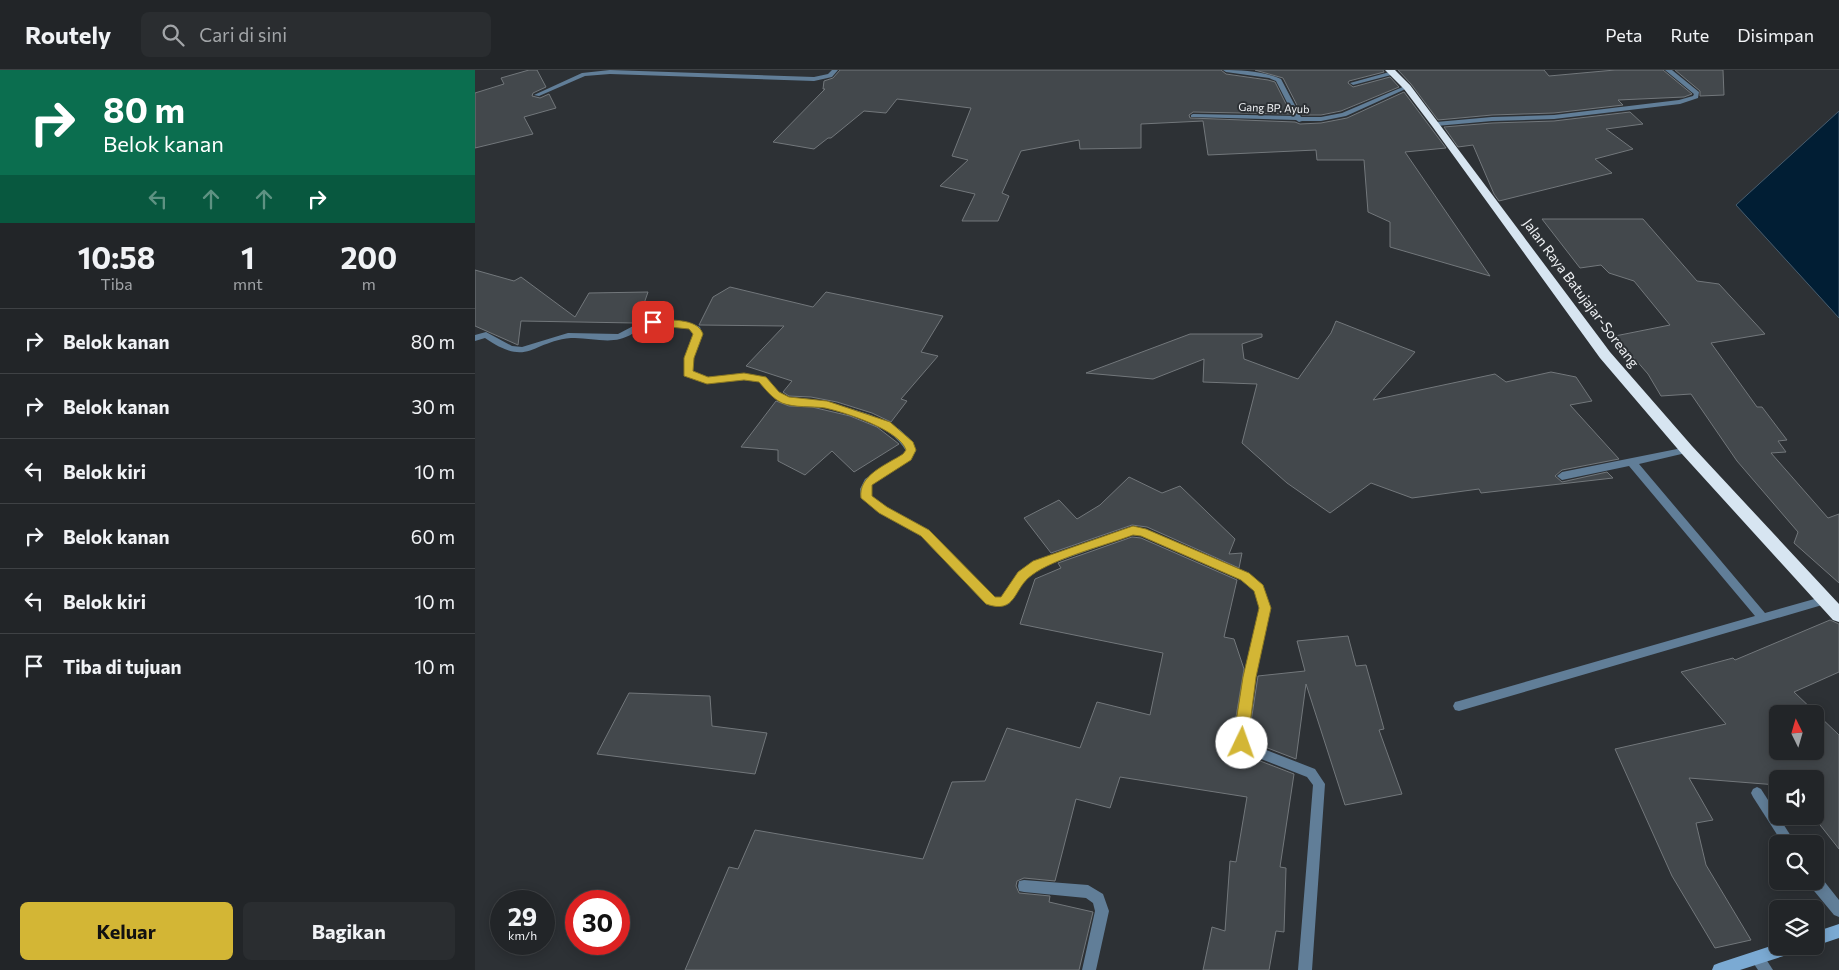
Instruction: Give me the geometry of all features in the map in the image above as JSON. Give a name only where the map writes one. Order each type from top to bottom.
[{"type":"highway","name":"Jalan Raya Batujajar-Soreang","points":[[1391,71],[1407,87],[1436,124],[1605,355],[1687,450],[1839,615]]},
{"type":"street","points":[[537,95],[584,74],[610,72],[814,79],[824,78],[835,70]]},
{"type":"street","points":[[1227,70],[1271,76],[1279,80],[1299,120]]},
{"type":"street","points":[[1436,124],[1492,119],[1553,117],[1680,102],[1696,97],[1697,93],[1667,70]]},
{"type":"street","points":[[1353,83],[1391,71]]},
{"type":"street","name":"Gang BP. Ayub","points":[[1193,116],[1299,120],[1321,119],[1344,115],[1407,87]]},
{"type":"street","points":[[475,338],[486,335],[509,348],[518,350],[527,349],[563,336],[625,336],[643,324],[653,322],[691,326],[697,329],[698,334],[689,358],[688,373],[707,380],[744,376],[762,379],[775,394],[787,401],[827,405],[886,425],[901,436],[909,444],[911,450],[907,457],[868,482],[865,489],[866,498],[883,510],[925,533],[990,601],[997,603],[1005,601],[1022,575],[1038,564],[1133,531],[1142,532],[1245,577],[1259,588],[1265,608],[1250,677],[1241,735],[1242,743],[1247,748],[1311,773],[1319,784],[1320,795],[1305,970]]},
{"type":"street","points":[[1562,476],[1687,450]]},
{"type":"street","points":[[1631,462],[1763,618]]},
{"type":"street","points":[[1459,706],[1825,600]]},
{"type":"street","points":[[1757,793],[1783,835]]},
{"type":"street","points":[[1025,886],[1088,892],[1098,899],[1103,911],[1089,970]]},
{"type":"street","points":[[1822,890],[1839,910]]},
{"type":"street","points":[[1824,936],[1839,932]]},
{"type":"street","points":[[1719,970],[1769,954]]},
{"type":"street","points":[[1757,958],[1766,970]]},
{"type":"water","points":[[1839,111],[1839,318],[1736,205]]},
{"type":"building","points":[[529,70],[537,70],[546,87],[533,93],[532,96],[540,98],[549,94],[556,108],[524,117],[533,134],[475,148],[475,93],[504,84],[501,78]]},
{"type":"building","points":[[840,70],[1221,70],[1226,74],[1275,82],[1291,114],[1193,112],[1189,115],[1190,118],[1295,122],[1300,124],[1321,123],[1347,118],[1404,92],[1446,148],[1405,152],[1490,276],[1390,247],[1390,222],[1368,212],[1364,160],[1317,160],[1316,150],[1208,155],[1203,121],[1141,124],[1141,148],[1080,149],[1079,140],[1021,151],[1002,193],[1009,196],[998,221],[962,221],[975,194],[940,186],[968,160],[952,156],[971,108],[897,99],[886,113],[864,111],[831,138],[828,138],[814,149],[773,142],[825,89],[823,89],[824,81],[833,78]]},
{"type":"building","points":[[1255,70],[1383,70],[1384,72],[1349,81],[1348,83],[1353,87],[1390,77],[1399,87],[1341,111],[1321,115],[1302,115],[1283,78]]},
{"type":"building","points":[[1398,70],[1544,70],[1549,76],[1615,70],[1663,70],[1692,94],[1684,97],[1618,100],[1623,105],[1554,113],[1492,115],[1438,120]]},
{"type":"building","points":[[1675,70],[1723,70],[1724,95],[1700,96],[1700,91]]},
{"type":"building","points":[[1630,112],[1643,124],[1606,129],[1633,149],[1595,159],[1612,173],[1499,201],[1494,194],[1473,145],[1458,147],[1444,127],[1554,121]]},
{"type":"building","points":[[1542,219],[1643,219],[1697,281],[1719,284],[1765,334],[1711,343],[1757,407],[1762,407],[1787,440],[1778,441],[1786,452],[1771,453],[1828,518],[1839,514],[1839,583],[1794,543],[1798,532],[1737,461],[1691,394],[1661,396],[1648,374],[1615,336],[1670,325],[1634,281],[1609,273],[1601,265],[1580,268]]},
{"type":"building","points":[[475,270],[514,281],[521,277],[575,317],[589,293],[648,292],[638,321],[635,323],[521,321],[518,345],[475,326]]},
{"type":"building","points":[[730,287],[813,307],[826,292],[943,316],[921,352],[938,356],[901,399],[907,401],[891,422],[872,413],[837,402],[811,397],[789,396],[783,392],[792,381],[746,366],[784,326],[699,325],[713,297]]},
{"type":"building","points":[[1336,321],[1415,352],[1373,400],[1495,374],[1506,382],[1551,372],[1576,377],[1592,401],[1570,405],[1619,459],[1562,470],[1555,476],[1562,482],[1607,472],[1613,478],[1481,493],[1479,489],[1412,498],[1371,483],[1330,513],[1287,483],[1242,443],[1257,384],[1203,382],[1204,359],[1153,379],[1086,373],[1190,334],[1262,334],[1262,337],[1242,344],[1244,359],[1298,379],[1331,333]]},
{"type":"building","points":[[776,401],[789,406],[812,407],[850,416],[877,427],[899,444],[854,472],[832,451],[805,475],[778,461],[778,450],[741,447]]},
{"type":"building","points":[[1129,477],[1162,493],[1180,486],[1235,539],[1229,554],[1242,553],[1239,568],[1147,527],[1132,525],[1051,553],[1024,518],[1059,500],[1077,519],[1100,505]]},
{"type":"building","points":[[1132,537],[1141,538],[1237,580],[1224,637],[1234,639],[1244,669],[1233,735],[1236,747],[1242,754],[1294,774],[1280,867],[1286,868],[1284,932],[1276,931],[1269,970],[1203,970],[1212,927],[1225,931],[1230,861],[1236,862],[1247,797],[1120,777],[1110,808],[1076,799],[1055,881],[1024,878],[1017,881],[1016,886],[1019,893],[1050,896],[1049,902],[1093,912],[1079,970],[685,970],[729,867],[738,869],[755,830],[923,859],[952,782],[985,781],[1007,728],[1080,748],[1097,702],[1150,715],[1163,653],[1020,624],[1035,579],[1061,568],[1058,563]]},
{"type":"building","points":[[1830,620],[1839,624],[1839,672],[1794,692],[1808,705],[1769,705],[1769,760],[1824,760],[1824,721],[1839,735],[1839,849],[1820,825],[1824,825],[1824,770],[1769,770],[1769,784],[1689,778],[1713,820],[1696,823],[1706,865],[1751,940],[1715,948],[1672,876],[1615,749],[1726,724],[1681,672],[1733,658],[1735,660]]},
{"type":"building","points":[[1348,636],[1356,666],[1366,665],[1384,729],[1379,730],[1402,794],[1345,805],[1306,684],[1296,759],[1252,742],[1249,735],[1258,676],[1305,671],[1297,641]]},
{"type":"building","points":[[629,693],[710,696],[712,726],[767,733],[755,774],[597,754]]},
{"type":"route","points":[[653,322],[691,326],[697,329],[698,334],[689,358],[688,373],[707,380],[744,376],[762,379],[775,394],[787,401],[827,405],[886,425],[901,436],[909,444],[911,450],[907,457],[868,482],[865,489],[866,498],[883,510],[925,533],[990,601],[997,603],[1005,601],[1022,575],[1038,564],[1133,531],[1142,532],[1245,577],[1259,588],[1265,608],[1250,677],[1241,735],[1242,743]]}]
